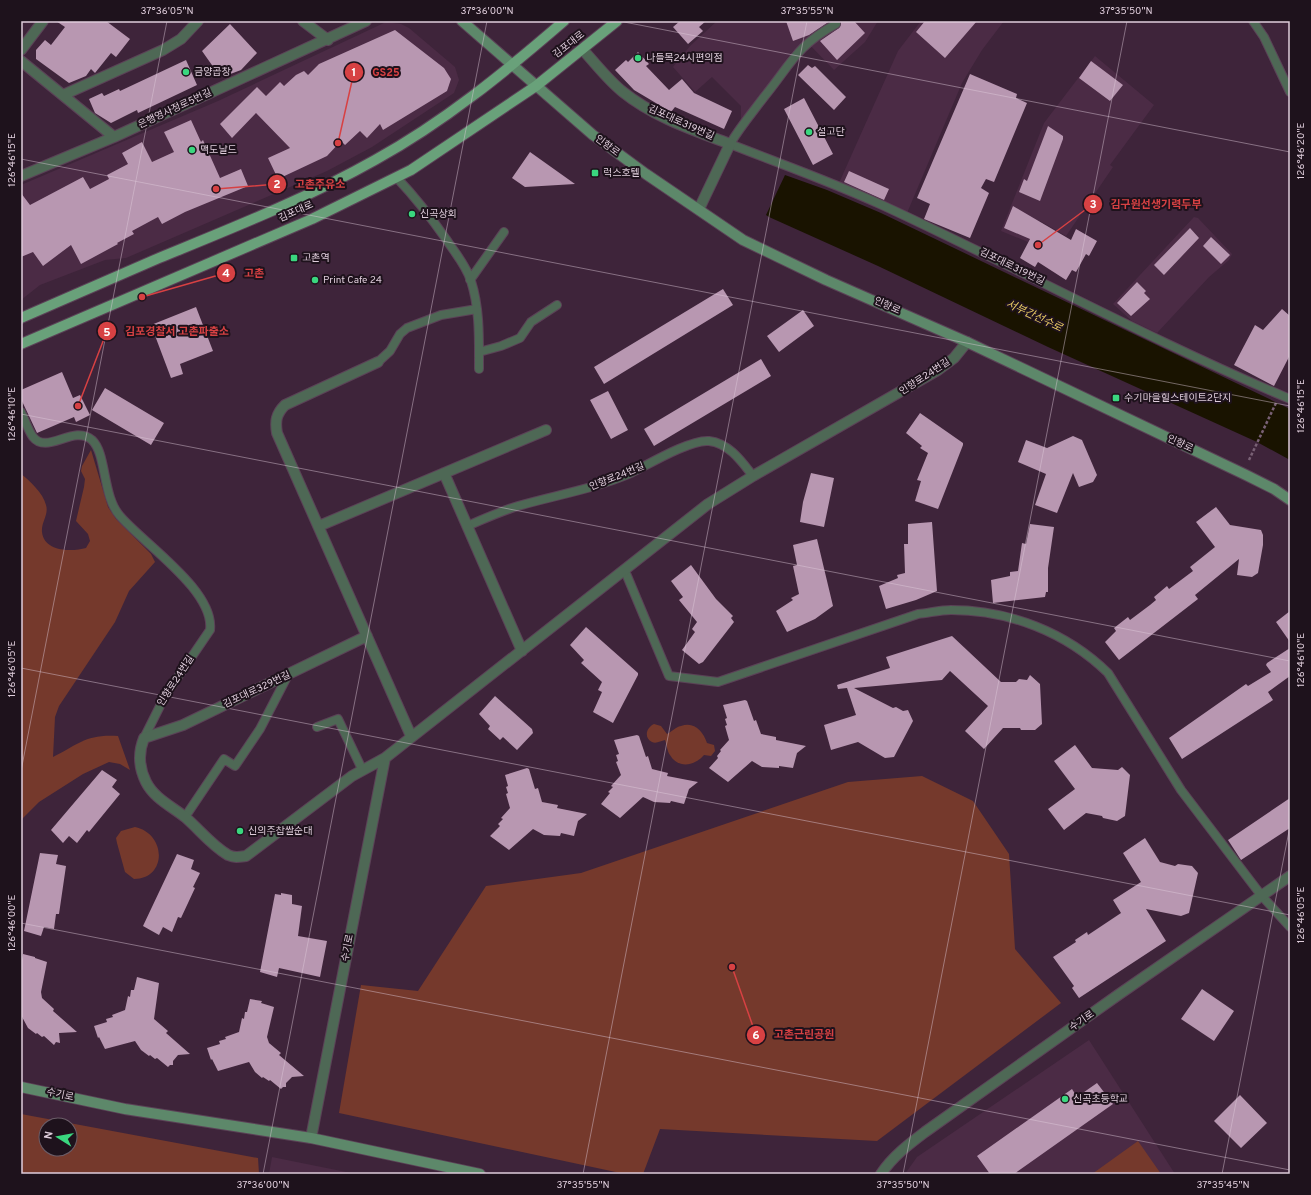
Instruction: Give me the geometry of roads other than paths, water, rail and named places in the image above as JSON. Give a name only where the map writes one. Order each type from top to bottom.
[{"type":"main road","name":"김포대로","points":[[21,318],[328,186],[376,160],[455,109],[512,66],[564,21]]},
{"type":"main road","name":"김포대로","points":[[21,344],[312,219],[397,178],[441,151],[536,86],[583,50],[617,21]]},
{"type":"street","points":[[21,50],[43,21]]},
{"type":"street","points":[[63,95],[163,50],[181,39],[198,21]]},
{"type":"street","points":[[303,21],[328,40]]},
{"type":"street","name":"은행영사정로5번길","points":[[21,176],[114,137],[328,40],[366,21]]},
{"type":"street","name":"인향로","points":[[462,21],[512,66],[617,153],[699,209],[729,232],[763,250],[967,342],[1246,475],[1274,489],[1290,500]]},
{"type":"street","name":"김포대로319번길","points":[[583,50],[622,91],[639,104],[664,118],[730,144]]},
{"type":"street","points":[[21,61],[114,137]]},
{"type":"street","points":[[699,209],[730,144]]},
{"type":"street","name":"인향로24번길","points":[[144,738],[139,749],[139,759],[146,782],[156,794],[185,817],[229,856],[237,858],[246,856],[362,769],[385,758],[411,736],[625,571],[687,520],[753,476],[938,370],[954,358],[967,342]]},
{"type":"street","points":[[378,362],[285,405],[278,411],[276,421],[277,433],[411,736]]},
{"type":"street","points":[[318,526],[546,430]]},
{"type":"street","points":[[444,473],[522,651]]},
{"type":"street","name":"김포대로329번길","points":[[144,738],[183,724],[367,636]]},
{"type":"street","name":"수기로","points":[[311,1138],[385,758]]},
{"type":"street","name":"수기로","points":[[881,1174],[886,1166],[904,1148],[925,1132],[1290,876]]},
{"type":"street","name":"수기로","points":[[21,1087],[125,1109],[311,1138],[480,1174]]},
{"type":"lane","points":[[1253,21],[1264,37],[1290,92]]},
{"type":"lane","points":[[730,144],[740,127],[794,56],[816,34],[836,24]]},
{"type":"lane","name":"김포대로319번길","points":[[730,144],[790,166],[880,204],[1174,346],[1290,399]]},
{"type":"lane","points":[[397,178],[420,201],[463,264],[470,280],[477,309],[479,369]]},
{"type":"lane","points":[[470,280],[504,232]]},
{"type":"lane","points":[[479,352],[501,346],[520,338],[531,322],[557,305]]},
{"type":"lane","points":[[378,362],[390,351],[400,334],[407,328],[441,315],[477,309]]},
{"type":"lane","name":"인향로24번길","points":[[21,412],[33,438],[41,442],[50,442],[81,434],[89,437],[95,442],[107,491],[115,509],[188,582],[208,611],[211,622],[210,630],[173,684],[144,738]]},
{"type":"lane","name":"인향로24번길","points":[[467,526],[519,506],[578,492],[603,484],[685,447],[701,442],[713,442],[725,447],[738,456],[753,476]]},
{"type":"lane","points":[[625,571],[669,676],[718,682],[918,614],[950,610],[992,613],[1033,624],[1066,639],[1092,657],[1108,673],[1181,790],[1261,895],[1290,927]]},
{"type":"lane","points":[[185,817],[224,759],[235,766],[260,729],[288,675]]},
{"type":"lane","points":[[317,727],[338,719],[362,769]]},
{"type":"water","name":"서부간선수로","points":[[785,175],[827,190],[881,213],[1290,409],[1290,460],[1257,442],[1048,347],[878,266],[769,217],[766,215]]},
{"type":"place","name":"나들목24시편의점","points":[[638,58]]},
{"type":"place","name":"금양곱창","points":[[186,72]]},
{"type":"place","name":"설고단","points":[[809,132]]},
{"type":"place","name":"GS25","points":[[338,143]]},
{"type":"place","name":"맥도날드","points":[[192,150]]},
{"type":"place","name":"럭스호텔","points":[[595,173]]},
{"type":"place","name":"고촌주유소","points":[[216,189]]},
{"type":"place","name":"신곡상회","points":[[412,214]]},
{"type":"place","name":"김구원선생기력두부","points":[[1038,245]]},
{"type":"place","name":"고촌역","points":[[294,258]]},
{"type":"place","name":"Print Cafe 24","points":[[315,280]]},
{"type":"place","name":"고촌","points":[[142,297]]},
{"type":"place","name":"수기마을힐스테이트2단지","points":[[1116,398]]},
{"type":"place","name":"김포경찰서 고촌파출소","points":[[78,406]]},
{"type":"place","name":"신의주찹쌀순대","points":[[240,831]]},
{"type":"place","name":"고촌근린공원","points":[[732,967]]},
{"type":"place","name":"신곡초등학교","points":[[1065,1099]]}]
